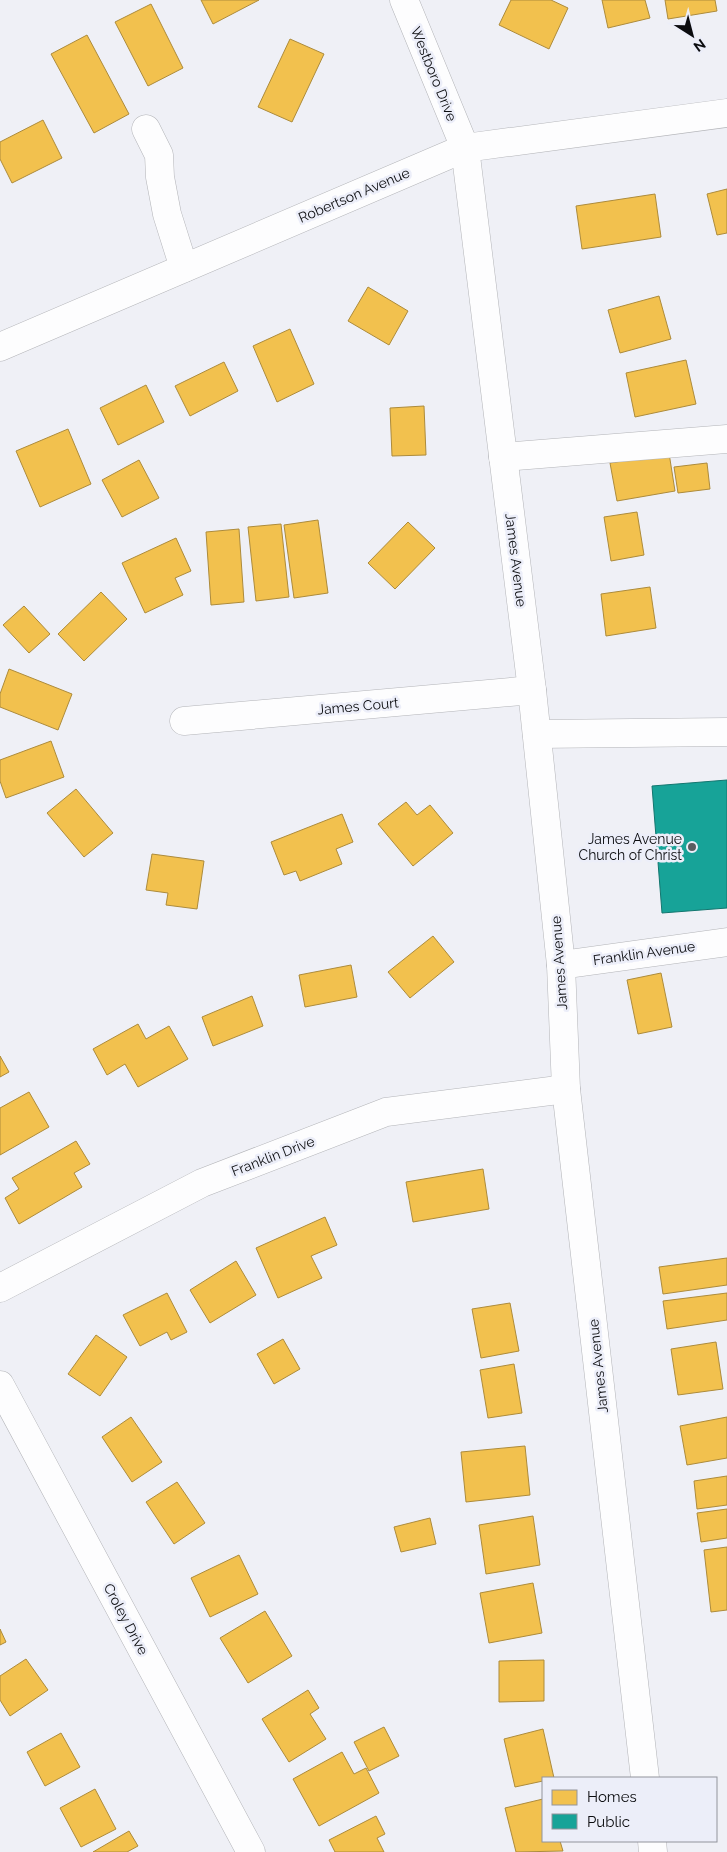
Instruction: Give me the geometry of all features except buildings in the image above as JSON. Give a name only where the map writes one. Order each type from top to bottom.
[{"type":"street","name":"Westboro Drive","points":[[404,0],[465,148]]},
{"type":"street","name":"Robertson Avenue","points":[[0,347],[465,148],[727,113]]},
{"type":"street","points":[[146,129],[159,155],[160,177],[167,214],[184,268]]},
{"type":"street","name":"James Avenue","points":[[465,148],[537,734],[561,965],[566,1089],[645,1777]]},
{"type":"street","points":[[503,457],[727,439]]},
{"type":"street","name":"James Court","points":[[184,721],[532,690]]},
{"type":"street","points":[[537,734],[727,732]]},
{"type":"street","name":"Franklin Avenue","points":[[561,965],[727,942]]},
{"type":"street","name":"Franklin Drive","points":[[0,1288],[202,1183],[386,1112],[566,1089]]},
{"type":"street","name":"Croley Drive","points":[[0,1385],[251,1852]]},
{"type":"place","name":"James Avenue Church of Christ","points":[[692,847]]}]
